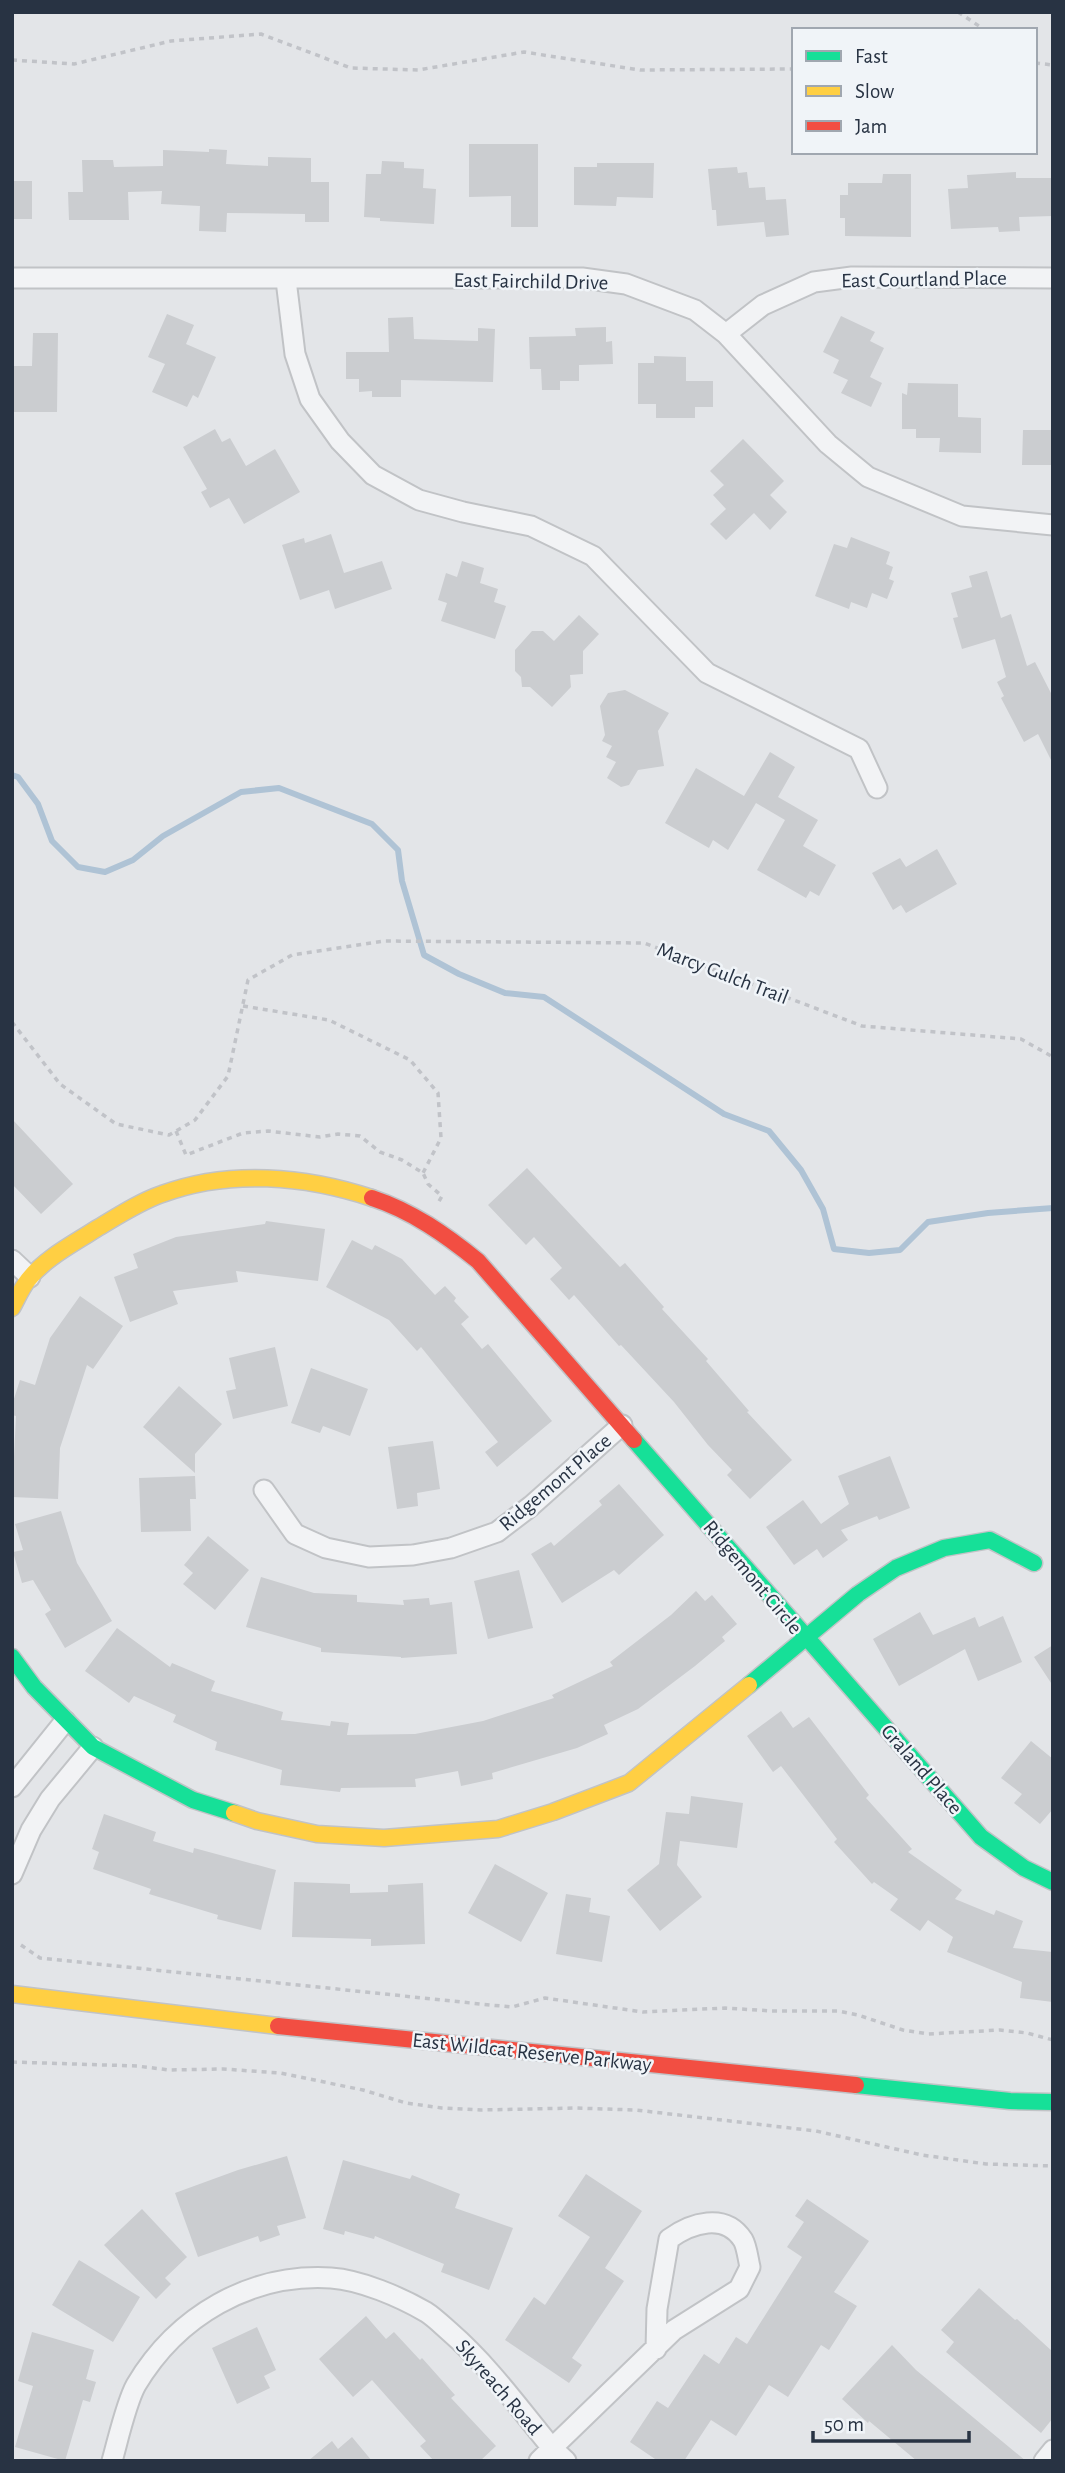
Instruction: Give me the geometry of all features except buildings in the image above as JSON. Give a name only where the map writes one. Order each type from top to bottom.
[{"type":"street","name":"East Courtland Place","points":[[726,334],[763,304],[814,282],[852,277],[1053,278]]},
{"type":"street","name":"East Fairchild Drive","points":[[12,278],[582,278],[626,284],[695,310],[726,334],[828,443],[868,477],[962,516],[1053,524]]},
{"type":"street","points":[[286,279],[295,354],[310,399],[340,441],[373,475],[419,500],[531,526],[593,556],[707,673],[859,749],[877,788]]},
{"type":"street","name":"Ridgemont Circle","points":[[12,1308],[30,1277],[72,1245],[124,1211],[172,1191],[217,1181],[268,1177],[311,1181],[359,1193],[443,1233],[478,1261],[806,1637],[629,1783],[553,1812],[498,1829],[384,1838],[317,1834],[257,1821],[193,1800],[93,1747],[34,1687],[12,1657]]},
{"type":"street","points":[[12,1260],[30,1277]]},
{"type":"street","name":"Ridgemont Place","points":[[264,1490],[295,1534],[326,1548],[369,1557],[413,1555],[450,1548],[497,1532],[531,1506],[622,1425]]},
{"type":"street","points":[[806,1637],[858,1594],[896,1568],[944,1548],[990,1540],[1034,1563]]},
{"type":"street","name":"Graland Place","points":[[806,1637],[981,1837],[1006,1857],[1035,1875],[1053,1882]]},
{"type":"street","points":[[12,1787],[65,1721]]},
{"type":"street","points":[[12,1874],[31,1830],[50,1800],[93,1747]]},
{"type":"street","name":"East Wildcat Reserve Parkway","points":[[12,1994],[281,2026],[1010,2101],[1053,2102]]},
{"type":"street","points":[[552,2456],[656,2349],[674,2330],[739,2289],[750,2267],[744,2241],[729,2227],[710,2222],[686,2227],[669,2239],[657,2309],[656,2349]]},
{"type":"street","name":"Skyreach Road","points":[[112,2461],[135,2387],[159,2351],[193,2320],[228,2297],[273,2282],[332,2278],[381,2290],[427,2313],[477,2355],[552,2456]]},
{"type":"street","points":[[1044,2461],[1053,2450]]},
{"type":"path","points":[[958,12],[980,28]]},
{"type":"path","points":[[12,60],[74,64],[171,40],[261,34],[351,68],[418,70],[524,52],[640,70],[792,69]]},
{"type":"path","name":"Marcy Gulch Trail","points":[[176,1131],[195,1120],[228,1076],[248,980],[292,955],[384,941],[645,943],[862,1026],[1021,1039],[1053,1057]]},
{"type":"path","points":[[12,1022],[60,1084],[116,1124],[169,1135],[176,1131],[186,1155],[243,1133],[268,1131],[320,1137],[338,1134],[360,1136],[380,1152],[402,1160],[423,1173],[441,1138],[438,1093],[410,1060],[329,1020],[243,1006]]},
{"type":"path","points":[[21,1945],[40,1958],[490,2006],[512,2007],[545,1998],[643,2012],[726,2008],[838,2011],[903,2030],[928,2034],[1000,2030],[1053,2040]]},
{"type":"path","points":[[12,2062],[280,2073],[363,2090],[406,2103],[442,2108],[636,2110],[816,2131],[922,2155],[986,2164],[1053,2166]]},
{"type":"waterway","points":[[12,775],[18,777],[38,804],[52,841],[78,867],[105,872],[133,860],[163,836],[241,792],[279,788],[372,824],[398,850],[402,881],[424,955],[459,974],[505,993],[544,997],[724,1114],[769,1131],[801,1170],[823,1209],[834,1249],[869,1253],[900,1250],[928,1222],[988,1213],[1053,1208]]},
{"type":"traffic: fast","points":[[634,1440],[981,1837],[1024,1868],[1053,1882]]},
{"type":"traffic: fast","points":[[749,1685],[858,1594],[896,1568],[944,1548],[990,1540],[1034,1563]]},
{"type":"traffic: fast","points":[[12,1657],[34,1687],[93,1747],[193,1800],[234,1813]]},
{"type":"traffic: fast","points":[[856,2085],[1010,2101],[1053,2102]]},
{"type":"traffic: slow","points":[[12,1308],[28,1280],[60,1252],[137,1205],[188,1186],[240,1178],[267,1178],[321,1185],[372,1198]]},
{"type":"traffic: slow","points":[[234,1813],[257,1821],[317,1834],[384,1838],[498,1829],[553,1812],[629,1783],[749,1685]]},
{"type":"traffic: slow","points":[[12,1994],[278,2026]]},
{"type":"traffic: jam","points":[[372,1198],[428,1225],[478,1261],[634,1440]]},
{"type":"traffic: jam","points":[[278,2026],[856,2085]]}]
